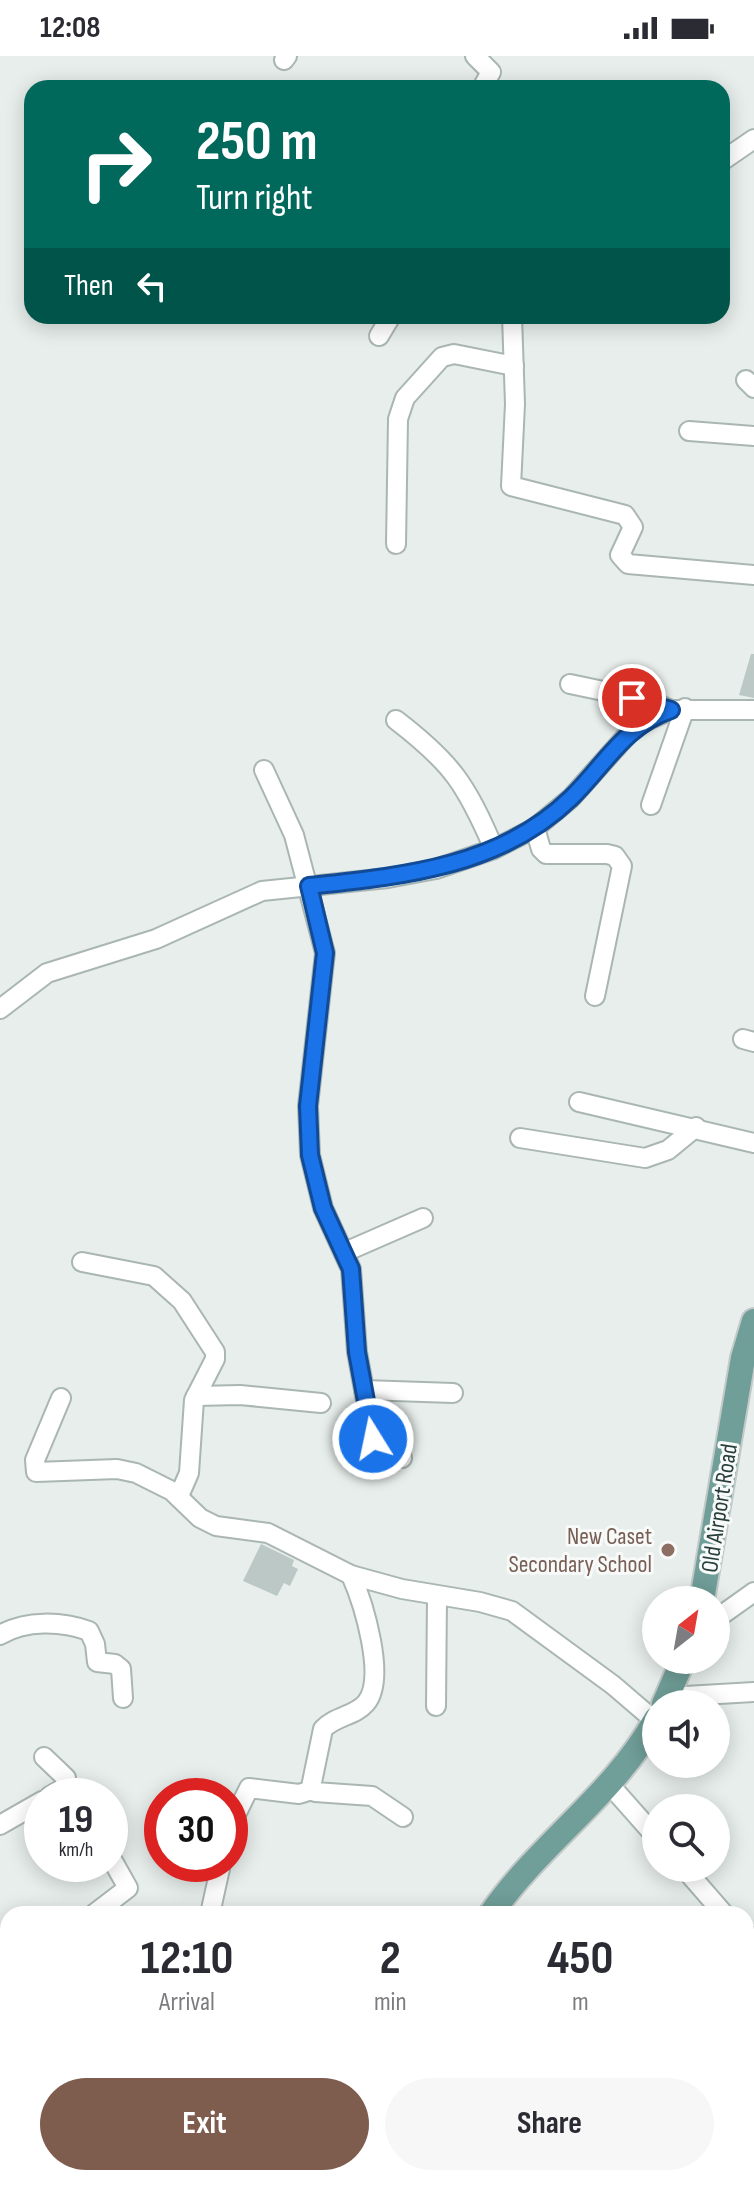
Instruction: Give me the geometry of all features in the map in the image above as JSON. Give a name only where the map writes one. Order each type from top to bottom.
[{"type":"main road","name":"Old Airport Road","points":[[704,1586],[743,1358],[754,1321]]},
{"type":"main road","points":[[498,1906],[610,1785],[642,1738]]},
{"type":"street","points":[[484,59],[491,72],[486,80]]},
{"type":"street","points":[[730,156],[754,139]]},
{"type":"street","points":[[379,336],[386,324]]},
{"type":"street","points":[[512,324],[511,486],[625,515],[633,527],[620,555],[628,564],[754,575]]},
{"type":"street","points":[[396,544],[398,419],[405,398],[442,357],[454,354],[514,366]]},
{"type":"street","points":[[689,431],[754,436]]},
{"type":"street","points":[[570,684],[678,709],[754,710]]},
{"type":"street","points":[[651,805],[678,709]]},
{"type":"street","points":[[0,1009],[39,978],[56,970],[156,939],[262,891],[436,869],[494,849],[535,828],[571,798],[630,732],[678,709]]},
{"type":"street","points":[[396,720],[440,754],[452,769],[494,849]]},
{"type":"street","points":[[264,770],[294,835],[325,953],[308,1106],[310,1155],[323,1208],[345,1252],[354,1287],[357,1352],[377,1448],[402,1458]]},
{"type":"street","points":[[535,828],[546,854],[607,854],[619,860],[622,866],[595,996]]},
{"type":"street","points":[[579,1102],[754,1143]]},
{"type":"street","points":[[520,1138],[645,1158],[668,1150],[696,1127]]},
{"type":"street","points":[[345,1252],[423,1218]]},
{"type":"street","points":[[82,1262],[154,1276],[182,1301],[215,1352],[215,1359],[196,1396],[189,1473],[179,1496]]},
{"type":"street","points":[[364,1390],[453,1393]]},
{"type":"street","points":[[196,1396],[240,1395],[321,1403]]},
{"type":"street","points":[[61,1398],[35,1460],[36,1472],[117,1469],[149,1478],[179,1496],[207,1523],[268,1533],[351,1575],[437,1597],[480,1602],[512,1611],[613,1685],[642,1700]]},
{"type":"street","points":[[312,1790],[310,1782],[323,1729],[364,1706],[371,1687],[372,1642],[351,1575]]},
{"type":"street","points":[[730,1609],[754,1592]]},
{"type":"street","points":[[436,1706],[437,1597]]},
{"type":"street","points":[[0,1635],[21,1626],[41,1624],[89,1631],[95,1644],[97,1662],[115,1664],[121,1669],[123,1698]]},
{"type":"street","points":[[730,1697],[754,1692]]},
{"type":"street","points":[[44,1757],[66,1778]]},
{"type":"street","points":[[610,1785],[642,1821]]},
{"type":"street","points":[[248,1790],[299,1794],[312,1790],[372,1796],[403,1817]]},
{"type":"street","points":[[0,1825],[24,1811]]},
{"type":"street","points":[[104,1906],[128,1888],[125,1882]]},
{"type":"street","points":[[212,1906],[217,1882]]},
{"type":"street","points":[[696,1882],[717,1906]]},
{"type":"building","points":[[751,654],[754,654],[754,698],[739,695]]},
{"type":"building","points":[[261,1544],[294,1560],[292,1566],[298,1569],[290,1586],[284,1583],[277,1596],[243,1581]]},
{"type":"place","name":"New Caset Secondary School","points":[[668,1550]]},
{"type":"route","points":[[373,1439],[357,1352],[351,1269],[323,1208],[310,1155],[308,1106],[325,953],[309,886],[388,878],[436,869],[520,838],[571,798],[630,732],[645,721],[671,710],[664,705],[632,698]]}]
